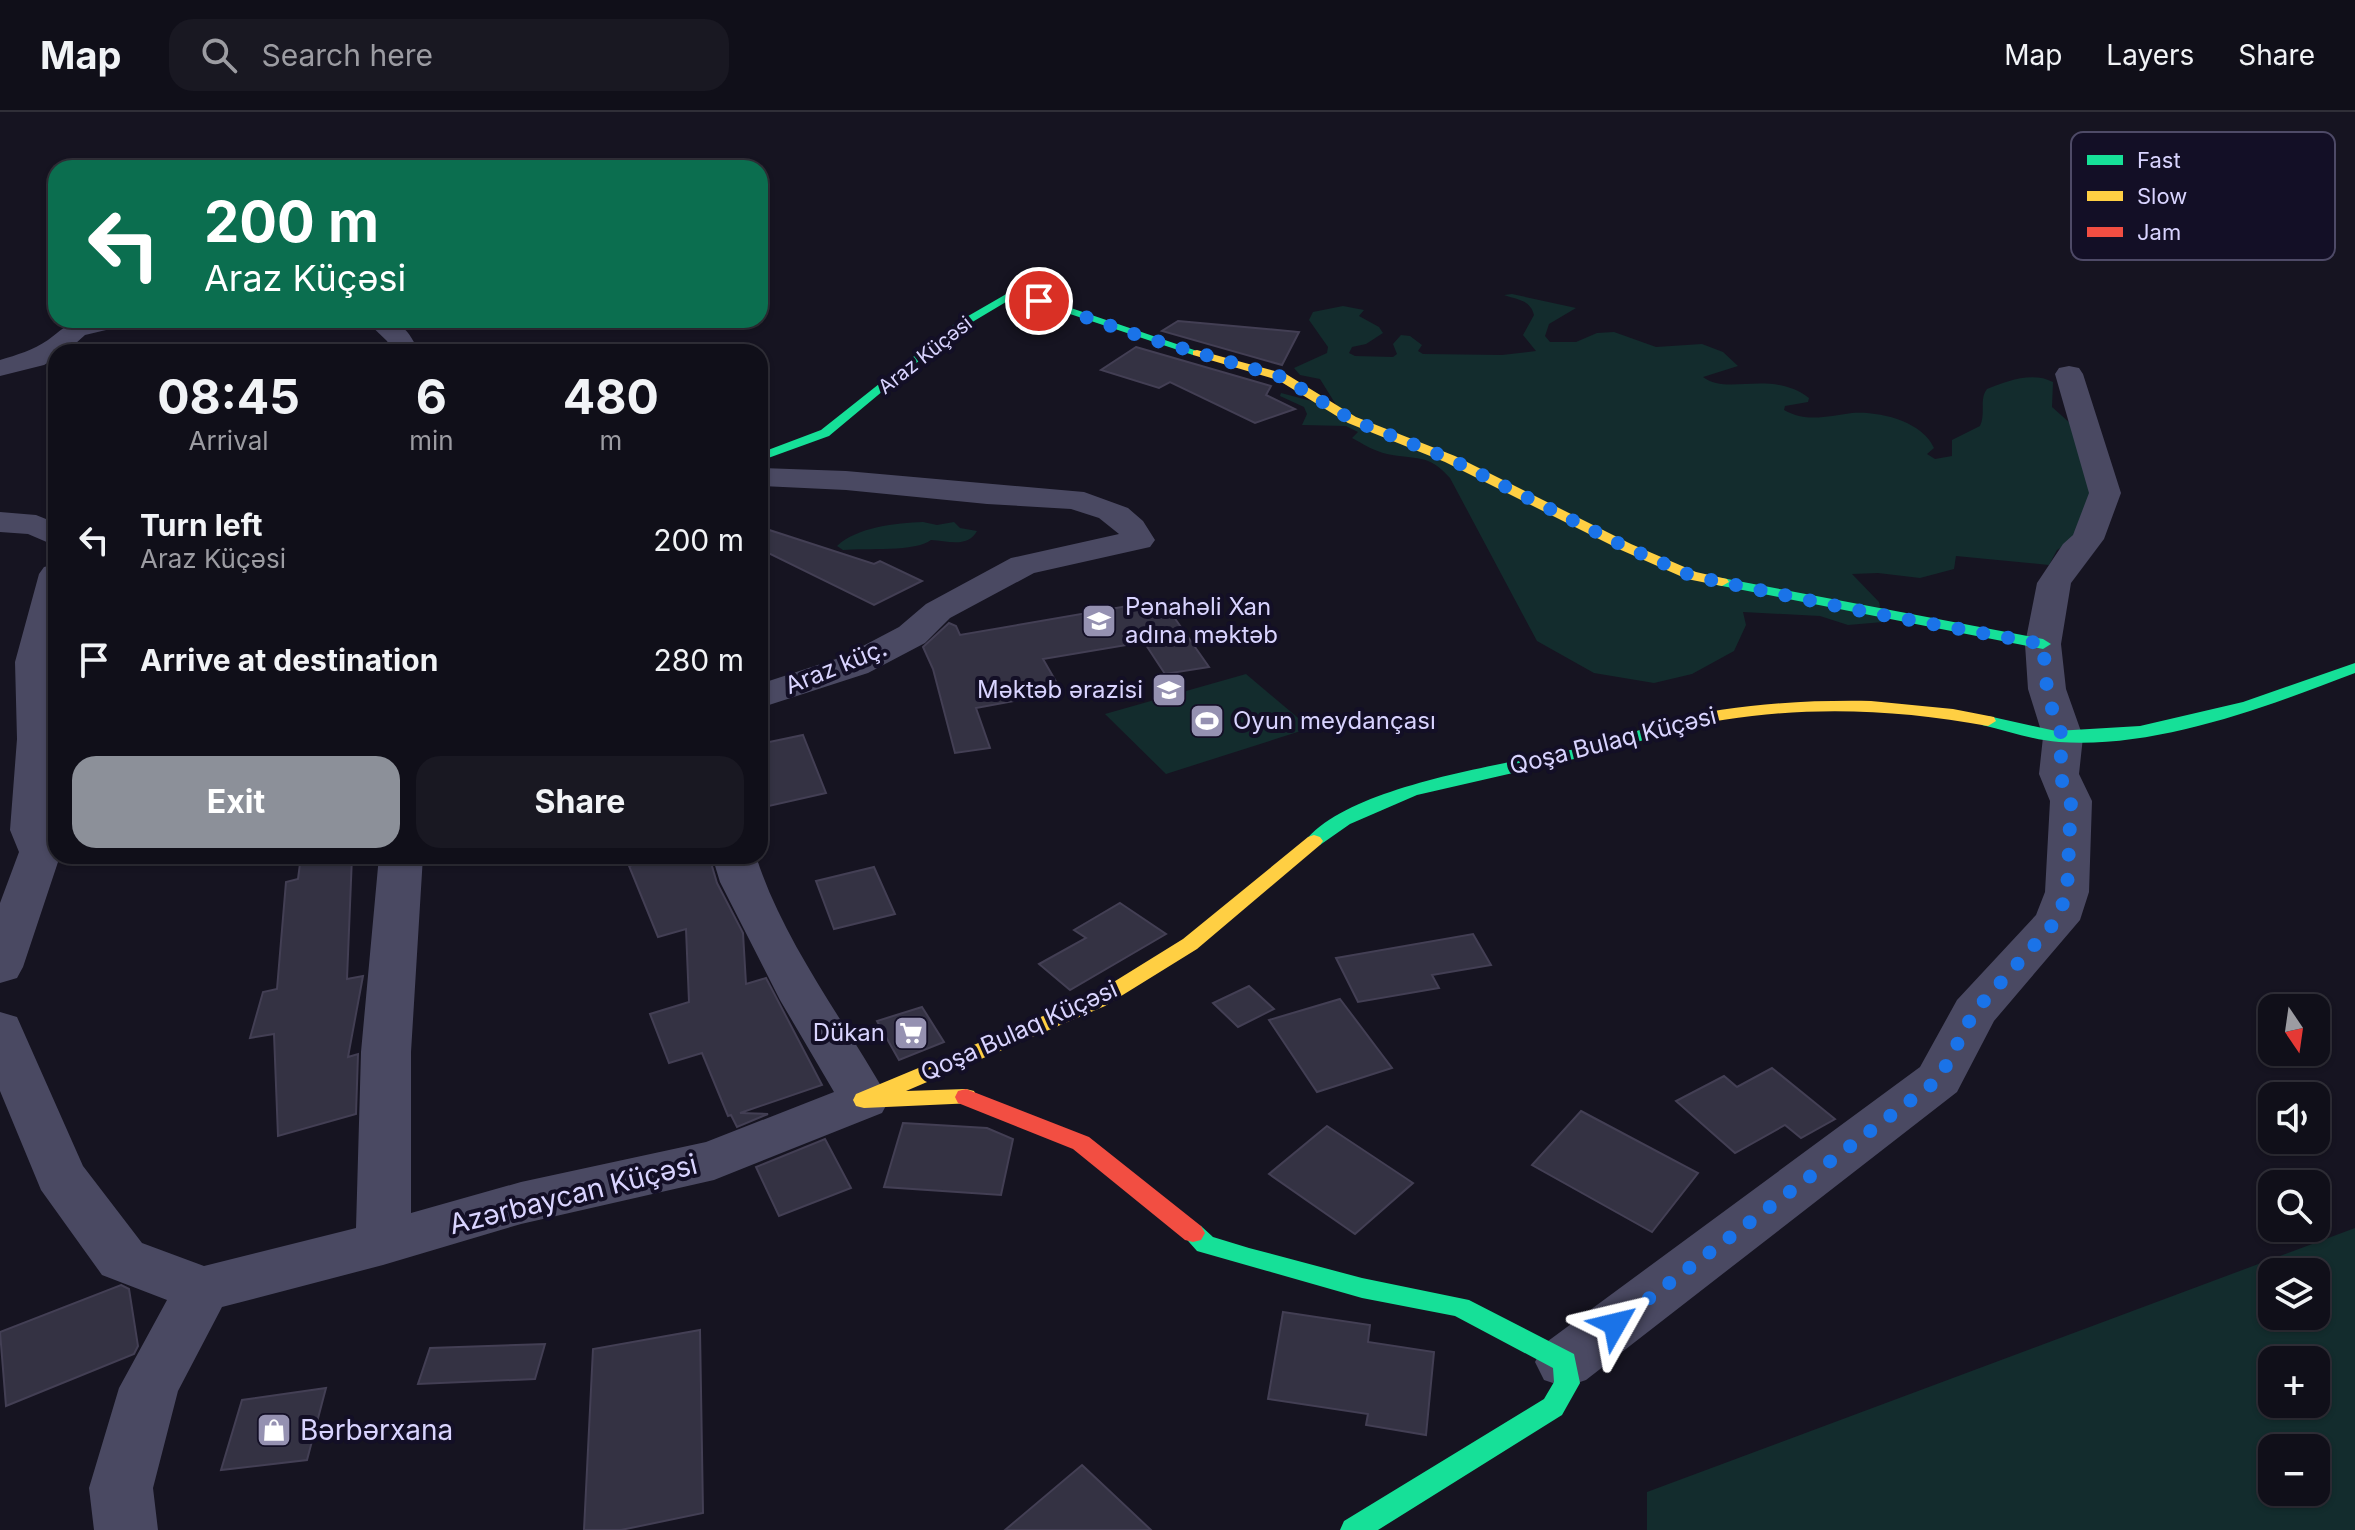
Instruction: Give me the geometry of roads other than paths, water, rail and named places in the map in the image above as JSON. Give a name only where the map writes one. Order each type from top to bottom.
[{"type":"street","name":"Araz Küçəsi","points":[[768,454],[825,433],[935,344],[1015,292],[1143,337],[1282,377],[1352,420],[1450,459],[1626,547],[1692,576],[2043,644]]},
{"type":"street","points":[[59,344],[80,328]]},
{"type":"street","points":[[388,328],[402,344]]},
{"type":"street","points":[[0,368],[34,359],[48,351]]},
{"type":"street","points":[[1354,1530],[1553,1407],[1567,1383],[1565,1362],[1939,1079],[1974,1012],[2057,920],[2067,892],[2072,834],[2071,801],[2059,774],[2063,737],[2047,689],[2043,644],[2054,583],[2075,551],[2088,539],[2105,493],[2069,374]]},
{"type":"street","name":"Araz küç.","points":[[768,477],[837,478],[1082,501],[1118,515],[1133,527],[1138,540],[1023,565],[938,611],[912,635],[855,665],[768,694]]},
{"type":"street","points":[[0,522],[46,531]]},
{"type":"street","points":[[0,967],[40,852],[31,830],[37,739],[33,662],[48,605]]},
{"type":"street","name":"Qoşa Bulaq Küçəsi","points":[[864,1100],[1098,1001],[1190,944],[1338,821],[1416,789],[1595,750],[1702,715],[1795,706],[1881,708],[1976,718],[2063,737],[2151,730],[2269,700],[2355,668]]},
{"type":"street","points":[[383,1243],[386,1052],[400,864]]},
{"type":"street","points":[[736,864],[742,882],[804,1000],[864,1100]]},
{"type":"street","points":[[0,1029],[60,1176],[122,1259],[203,1289],[149,1388],[121,1488],[126,1530]]},
{"type":"street","name":"Qoşa Bulaq Küçəsi","points":[[864,1100],[966,1097],[1034,1122],[1081,1143],[1155,1200],[1205,1244],[1362,1288],[1460,1307],[1565,1362]]},
{"type":"street","name":"Azərbaycan Küçəsi","points":[[203,1289],[383,1243],[521,1203],[714,1160],[864,1100]]},
{"type":"place","name":"Pənahəli Xan adına məktəb","points":[[1099,621]]},
{"type":"place","name":"Məktəb ərazisi","points":[[1169,690]]},
{"type":"place","name":"Oyun meydançası","points":[[1207,721]]},
{"type":"place","name":"Dükan","points":[[911,1033]]},
{"type":"place","name":"Bərbərxana","points":[[274,1430]]}]
